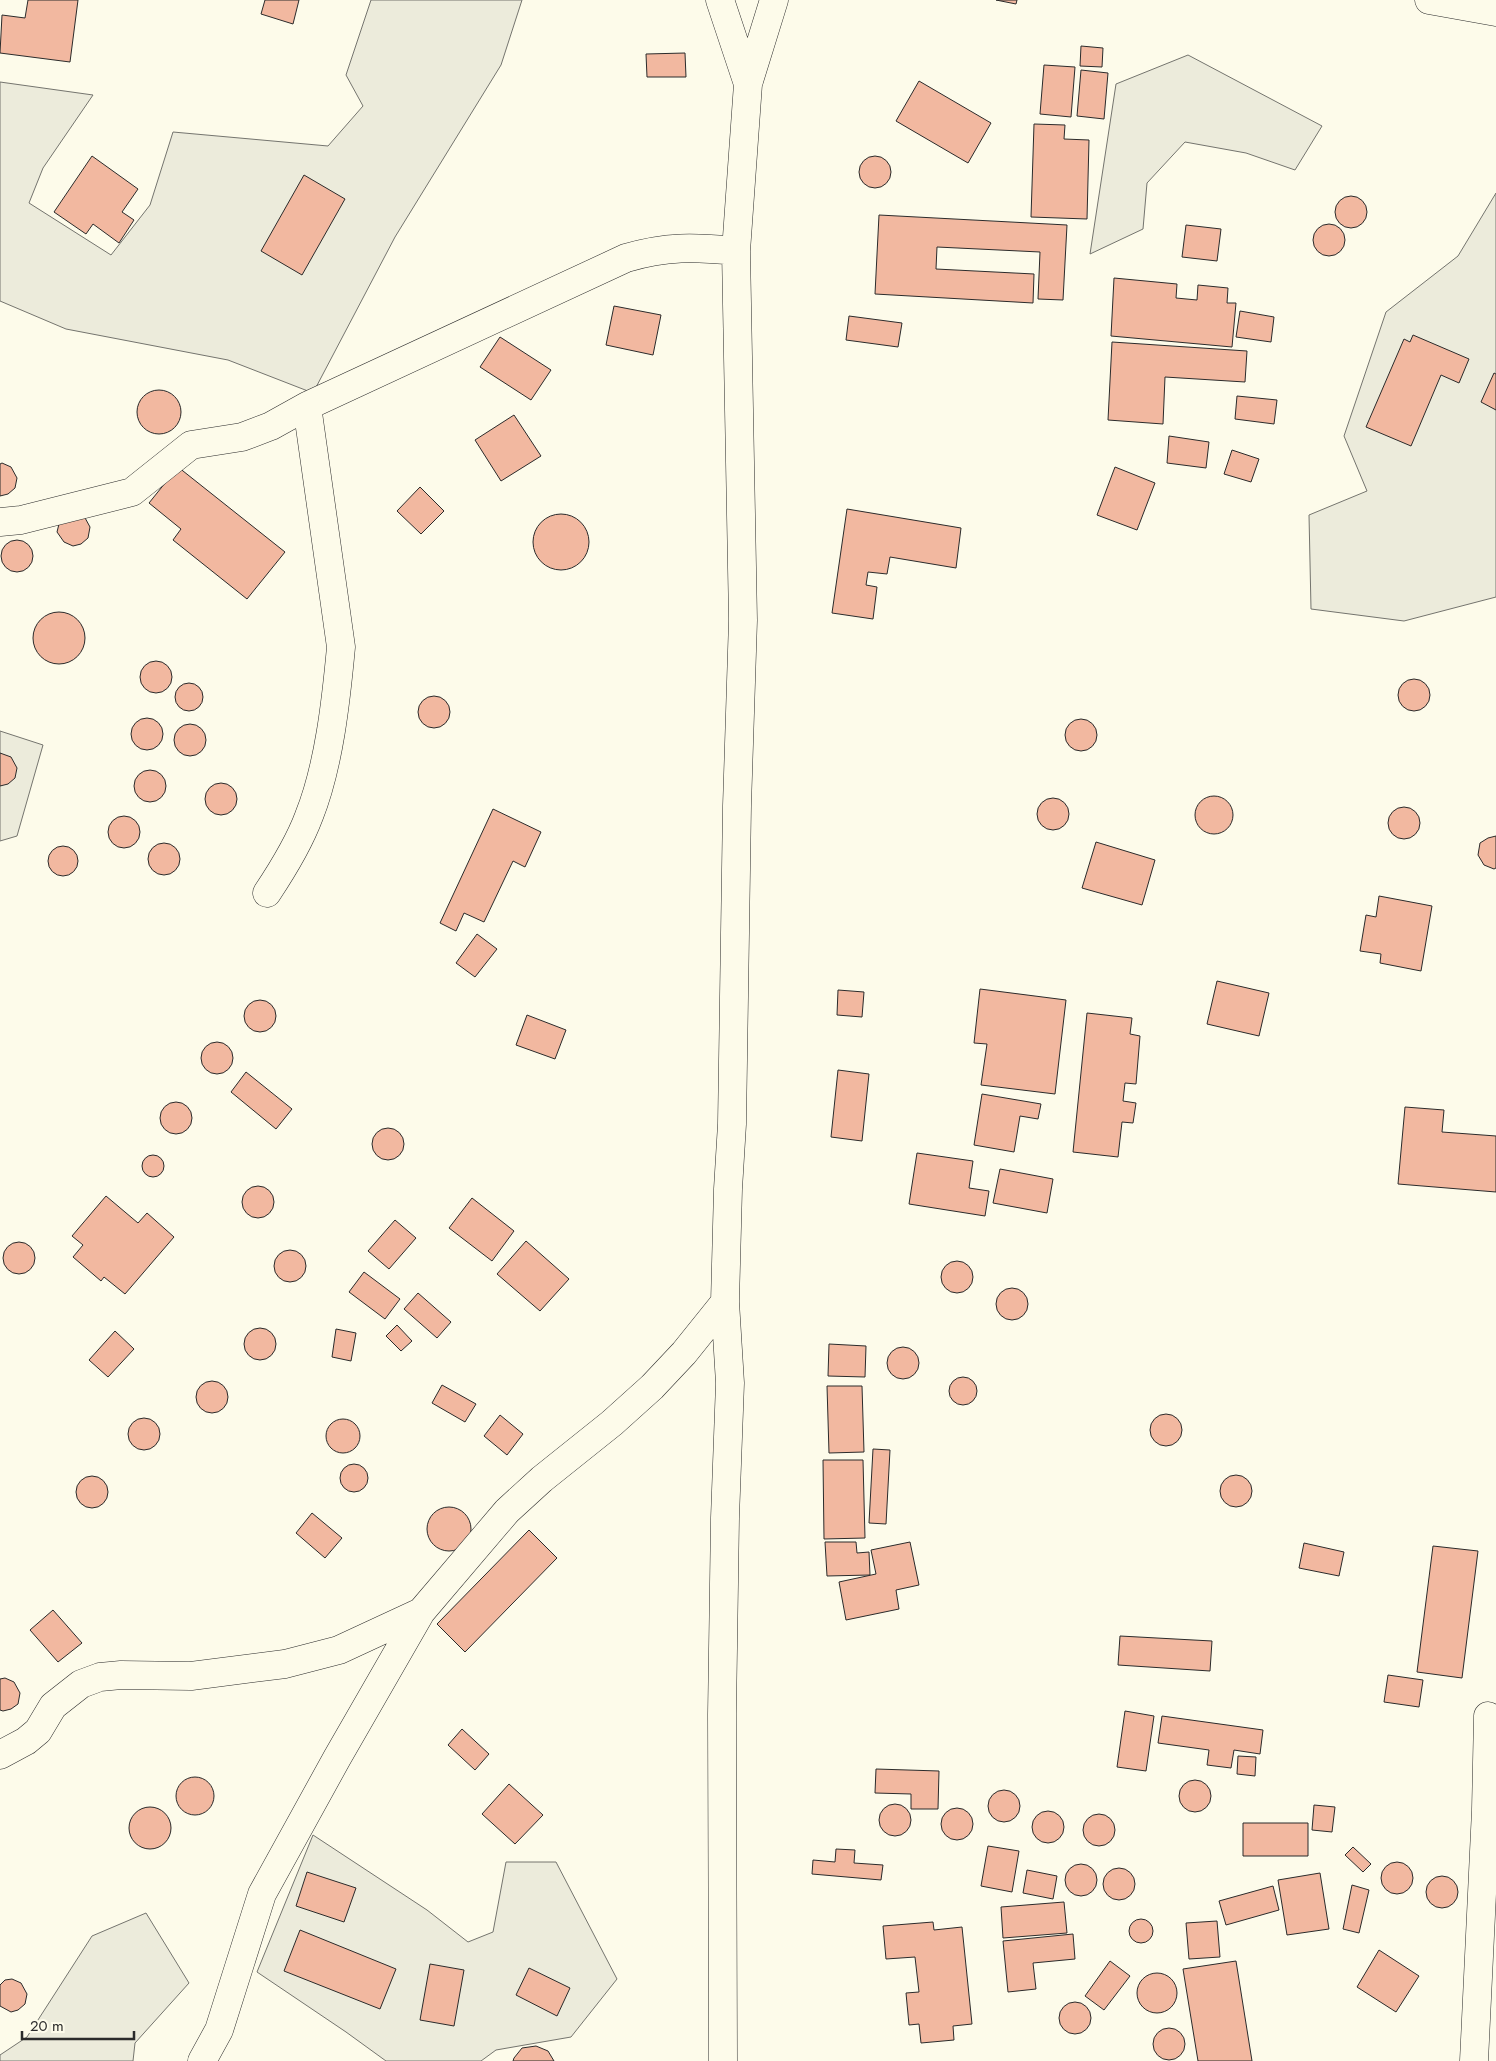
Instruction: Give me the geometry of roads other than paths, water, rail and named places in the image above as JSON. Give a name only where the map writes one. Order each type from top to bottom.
[{"type":"street","points":[[720,0],[748,84]]},
{"type":"street","points":[[723,2061],[722,1714],[725,1518],[730,1383],[725,1302],[732,1124],[737,806],[743,620],[736,251],[748,84],[774,0]]},
{"type":"street","points":[[1429,0],[1496,12]]},
{"type":"street","points":[[0,522],[21,520],[132,492],[191,445],[242,437],[271,426],[307,406],[626,258],[655,250],[694,247],[736,251]]},
{"type":"street","points":[[267,893],[282,870],[309,817],[318,787],[337,687],[341,647],[307,406]]},
{"type":"street","points":[[202,2061],[219,2030],[262,1894],[322,1784],[421,1612],[507,1511],[542,1479],[612,1423],[652,1387],[684,1353],[725,1302]]},
{"type":"street","points":[[0,1755],[26,1741],[38,1731],[53,1706],[81,1684],[100,1677],[121,1675],[191,1676],[285,1664],[339,1650],[421,1612]]},
{"type":"street","points":[[1474,2061],[1486,1810],[1488,1716]]}]
